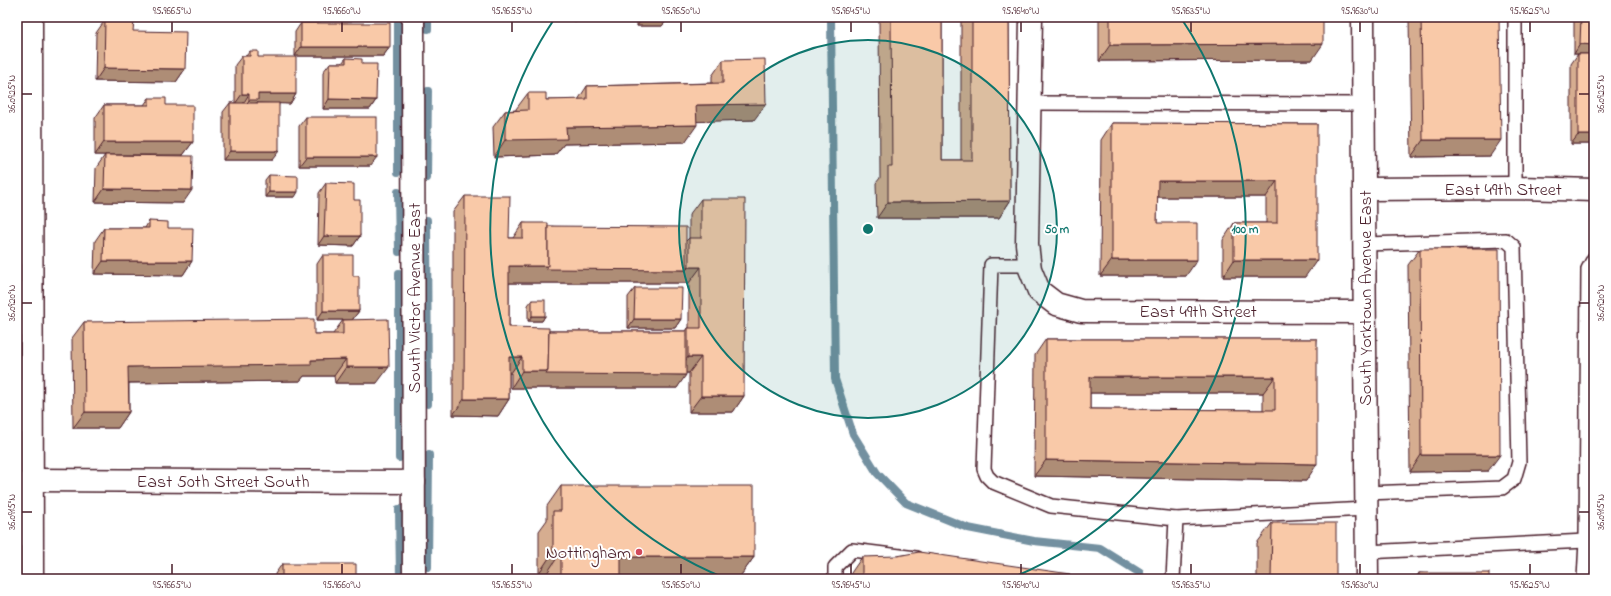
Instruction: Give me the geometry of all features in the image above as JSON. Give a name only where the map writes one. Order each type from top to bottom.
[{"type":"street","points":[[31,17],[32,579]]},
{"type":"street","name":"South Victor Avenue East","points":[[413,17],[414,579]]},
{"type":"street","points":[[1029,265],[1027,244],[1031,17]]},
{"type":"street","name":"South Yorktown Avenue East","points":[[1363,17],[1367,579]]},
{"type":"street","name":"East 49th Street","points":[[1364,189],[1515,188],[1594,190]]},
{"type":"street","name":"East 49th Street","points":[[1029,265],[1039,291],[1056,304],[1081,311],[1364,312]]},
{"type":"street","name":"East 50th Street South","points":[[32,480],[414,482]]},
{"type":"lane","points":[[1515,17],[1515,188]]},
{"type":"lane","points":[[1030,103],[1364,104]]},
{"type":"lane","points":[[1029,265],[991,265],[984,469],[987,476],[993,482],[1051,506],[1176,519],[1502,488],[1514,479],[1519,462],[1514,248],[1506,240],[1364,244]]},
{"type":"lane","points":[[1584,579],[1586,541],[1588,269],[1594,258]]},
{"type":"lane","points":[[1173,579],[1176,519]]},
{"type":"lane","points":[[1366,552],[1586,541]]},
{"type":"lane","points":[[835,579],[835,567],[852,550],[930,560]]},
{"type":"building","points":[[891,17],[942,17],[942,160],[972,160],[972,17],[1009,17],[1010,201],[888,202],[888,167],[892,167]]},
{"type":"building","points":[[1110,17],[1323,17],[1323,44],[1110,45]]},
{"type":"building","points":[[1421,17],[1499,17],[1501,140],[1423,140]]},
{"type":"building","points":[[1581,17],[1594,17],[1594,45],[1580,44]]},
{"type":"building","points":[[105,20],[134,20],[133,31],[186,32],[185,69],[104,68]]},
{"type":"building","points":[[301,23],[390,23],[390,47],[301,47]]},
{"type":"building","points":[[250,51],[258,51],[258,57],[296,57],[296,94],[258,94],[258,100],[249,100],[249,94],[242,94],[242,56],[250,56]]},
{"type":"building","points":[[1578,54],[1594,54],[1594,135],[1578,135]]},
{"type":"building","points":[[346,58],[362,59],[362,64],[377,64],[376,100],[329,99],[330,63],[346,63]]},
{"type":"building","points":[[765,59],[766,104],[696,105],[697,125],[566,127],[567,139],[505,140],[505,111],[528,110],[528,93],[546,93],[546,100],[587,99],[587,86],[723,83],[723,60]]},
{"type":"building","points":[[149,98],[166,98],[166,105],[193,105],[193,142],[104,142],[104,105],[149,105]]},
{"type":"building","points":[[230,103],[279,103],[279,151],[230,151]]},
{"type":"building","points":[[306,117],[377,117],[377,157],[306,157]]},
{"type":"building","points":[[1112,123],[1317,124],[1317,260],[1234,260],[1234,223],[1277,223],[1277,181],[1158,181],[1157,223],[1197,223],[1197,260],[1112,260]]},
{"type":"building","points":[[105,155],[193,156],[192,190],[104,189]]},
{"type":"building","points":[[269,175],[298,176],[298,192],[269,192]]},
{"type":"building","points":[[326,183],[354,184],[354,200],[360,200],[360,236],[324,236]]},
{"type":"building","points":[[465,196],[510,196],[509,238],[523,238],[523,223],[548,223],[548,266],[509,266],[509,327],[549,328],[548,371],[522,371],[522,357],[509,357],[509,399],[464,399]]},
{"type":"building","points":[[701,199],[745,199],[744,396],[701,396],[701,357],[688,357],[688,328],[701,328],[701,267],[689,267],[689,238],[701,238]]},
{"type":"building","points":[[149,221],[168,222],[168,228],[193,228],[192,261],[103,261],[104,228],[149,228]]},
{"type":"building","points":[[548,226],[686,227],[686,270],[546,269],[548,266]]},
{"type":"building","points":[[1420,249],[1499,249],[1500,455],[1421,455]]},
{"type":"building","points":[[323,255],[353,255],[353,276],[359,276],[359,311],[323,311]]},
{"type":"building","points":[[635,288],[682,288],[681,319],[634,319]]},
{"type":"building","points":[[532,300],[545,300],[545,316],[532,316]]},
{"type":"building","points":[[314,319],[314,334],[343,334],[343,320],[388,319],[389,367],[346,367],[346,359],[311,360],[311,365],[128,367],[129,412],[85,412],[84,322]]},
{"type":"building","points":[[549,331],[686,331],[686,375],[546,374],[548,371]]},
{"type":"building","points":[[1046,339],[1317,339],[1317,464],[1046,460]],"holes":[[[1090,377],[1275,377],[1275,410],[1090,409]]]},
{"type":"building","name":"Nottingham","points":[[561,486],[754,486],[754,557],[621,557],[621,579],[561,579],[561,552],[553,552],[553,511],[561,511]]},
{"type":"building","points":[[1272,523],[1336,523],[1336,579],[1271,579]]},
{"type":"building","points":[[919,552],[1070,574],[1069,579],[862,579],[862,557],[897,556]]},
{"type":"building","points":[[282,564],[356,564],[356,579],[278,579],[278,576],[282,576]]},
{"type":"building","points":[[1419,573],[1489,573],[1489,579],[1419,579]]},
{"type":"waterway","points":[[398,17],[398,172]]},
{"type":"waterway","points":[[428,17],[428,29]]},
{"type":"waterway","points":[[831,17],[835,379],[853,434],[877,473],[906,503],[968,528],[1034,541],[1100,548],[1140,573]]},
{"type":"waterway","points":[[427,178],[428,91]]},
{"type":"waterway","points":[[398,192],[399,252]]},
{"type":"waterway","points":[[427,220],[428,404]]},
{"type":"waterway","points":[[399,273],[399,458]]},
{"type":"waterway","points":[[428,567],[429,455]]},
{"type":"waterway","points":[[399,509],[400,579]]},
{"type":"place","name":"Nottingham","points":[[639,552]]}]
